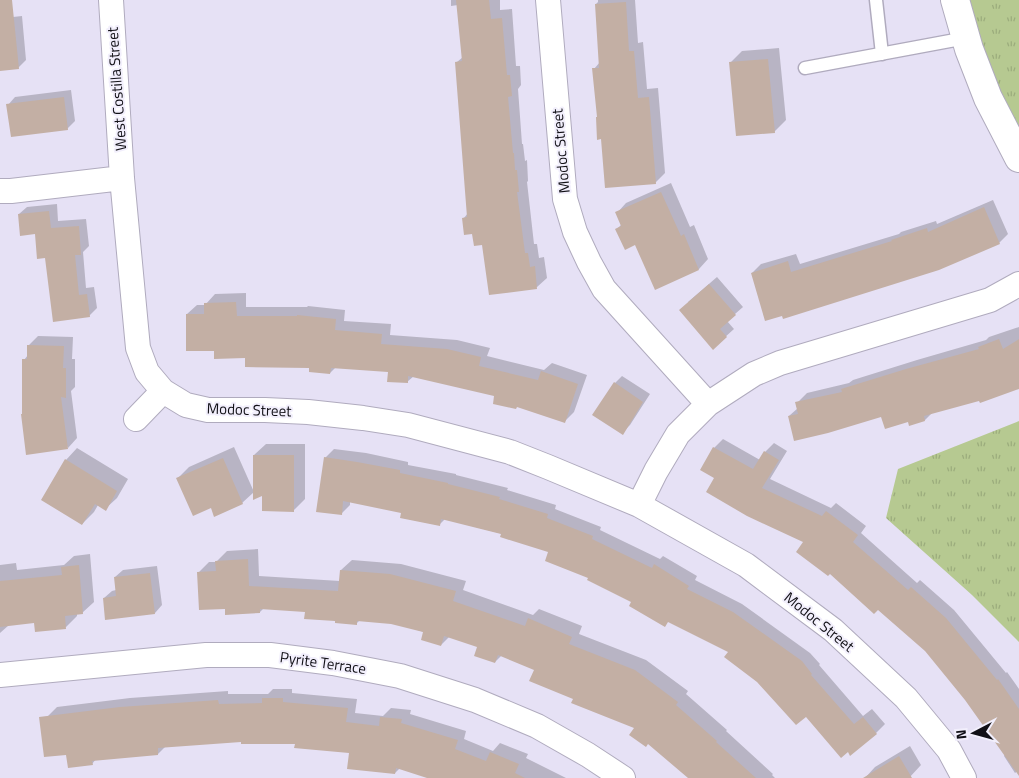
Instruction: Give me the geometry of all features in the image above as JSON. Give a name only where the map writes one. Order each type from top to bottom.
[{"type":"street","name":"West Costilla Street","points":[[111,0],[122,178]]},
{"type":"street","name":"Modoc Street","points":[[548,0],[565,199],[575,232],[604,289],[708,404]]},
{"type":"street","points":[[954,0],[969,50],[988,98],[1019,158]]},
{"type":"street","points":[[0,190],[11,191],[122,178]]},
{"type":"street","name":"Modoc Street","points":[[122,178],[138,348],[147,372],[163,391],[186,405],[208,410],[308,412],[363,418],[416,428],[510,452],[639,505],[746,565],[833,630],[906,698],[949,750],[964,778]]},
{"type":"street","points":[[639,505],[678,434],[708,404],[754,374],[780,363],[990,300],[1019,284]]},
{"type":"street","points":[[136,419],[163,391]]},
{"type":"street","name":"Pyrite Terrace","points":[[0,675],[206,655],[270,656],[333,663],[400,676],[475,700],[537,726],[588,755],[623,778]]},
{"type":"lane","points":[[876,0],[882,54]]},
{"type":"lane","points":[[806,68],[966,38]]},
{"type":"green space","points":[[955,0],[1019,0],[1019,158]]},
{"type":"green space","points":[[1019,421],[1019,642],[972,595],[886,518],[898,469]]},
{"type":"building","points":[[0,0],[12,0],[19,69],[0,71]]},
{"type":"building","points":[[456,0],[489,0],[491,19],[502,18],[507,75],[510,75],[512,96],[508,97],[515,170],[517,170],[519,192],[517,192],[525,253],[528,253],[530,267],[535,266],[537,289],[489,295],[482,245],[474,246],[472,234],[464,235],[462,218],[467,217],[455,62],[462,61]]},
{"type":"building","points":[[626,2],[629,51],[634,51],[638,98],[649,97],[656,184],[605,188],[601,139],[597,140],[597,117],[592,68],[599,68],[595,4]]},
{"type":"building","points":[[768,59],[775,133],[736,136],[729,62]]},
{"type":"building","points":[[64,97],[68,130],[11,137],[6,104]]},
{"type":"building","points":[[661,192],[681,236],[684,234],[699,270],[655,290],[635,245],[625,250],[615,229],[621,226],[615,212]]},
{"type":"building","points":[[984,207],[1000,244],[939,270],[783,319],[782,316],[765,321],[751,273],[788,261],[791,272],[892,241],[927,228],[928,232]]},
{"type":"building","points":[[49,211],[51,228],[79,226],[81,255],[75,255],[79,295],[87,294],[90,317],[53,322],[45,258],[37,259],[35,234],[20,236],[18,214]]},
{"type":"building","points":[[709,284],[736,315],[720,329],[727,337],[713,350],[679,310]]},
{"type":"building","points":[[236,302],[237,316],[297,315],[336,319],[335,330],[382,334],[381,344],[447,349],[481,357],[479,366],[538,380],[541,371],[578,384],[565,423],[517,407],[516,409],[493,404],[494,396],[408,376],[408,383],[387,382],[388,372],[331,368],[330,374],[309,372],[309,368],[245,367],[245,358],[214,359],[214,351],[186,351],[186,314],[204,314],[204,303]]},
{"type":"building","points":[[999,339],[1003,349],[1019,339],[1019,389],[980,403],[979,401],[924,416],[925,421],[909,426],[908,422],[885,429],[881,417],[794,441],[788,416],[798,414],[795,402],[842,392],[841,389],[979,349],[978,347]]},
{"type":"building","points":[[27,345],[64,346],[63,368],[66,368],[66,398],[61,397],[68,449],[26,455],[21,414],[22,359],[27,359]]},
{"type":"building","points":[[614,382],[643,402],[623,435],[592,415]]},
{"type":"building","points":[[713,447],[753,469],[764,451],[779,460],[762,488],[822,516],[826,511],[858,535],[853,542],[908,590],[911,587],[946,618],[998,679],[1019,709],[1019,776],[965,700],[925,651],[878,610],[874,614],[830,574],[828,576],[796,552],[803,542],[747,516],[706,492],[714,478],[700,470]]},
{"type":"building","points":[[253,455],[294,455],[294,512],[262,511],[262,496],[253,500]]},
{"type":"building","points":[[324,457],[400,470],[400,473],[500,497],[499,499],[548,514],[547,518],[593,536],[592,539],[652,568],[654,564],[689,586],[687,589],[733,612],[802,661],[811,675],[854,724],[863,717],[877,734],[850,756],[848,752],[841,758],[806,717],[796,725],[757,682],[724,657],[728,652],[668,622],[665,627],[629,606],[631,602],[587,580],[588,578],[545,561],[548,552],[500,537],[501,534],[441,519],[440,526],[400,518],[401,513],[343,501],[342,515],[316,512]]},
{"type":"building","points":[[223,458],[243,504],[214,517],[211,508],[193,516],[176,478]]},
{"type":"building","points":[[65,459],[117,491],[106,511],[95,504],[82,525],[41,500]]},
{"type":"building","points":[[248,559],[249,586],[338,591],[340,570],[390,574],[456,591],[453,601],[525,626],[528,618],[572,637],[569,644],[635,670],[678,702],[676,705],[756,778],[688,778],[648,744],[646,747],[629,735],[634,728],[571,703],[573,699],[529,681],[534,670],[498,655],[495,663],[474,656],[477,647],[444,636],[441,646],[421,640],[423,632],[391,624],[357,621],[357,625],[304,619],[305,612],[260,609],[260,613],[225,615],[225,609],[199,610],[197,572],[216,571],[215,561]]},
{"type":"building","points":[[79,565],[83,614],[65,616],[66,629],[35,632],[34,623],[0,627],[0,581],[62,575],[61,567]]},
{"type":"building","points":[[150,573],[155,614],[105,620],[103,598],[116,596],[114,577]]},
{"type":"building","points":[[262,698],[283,698],[283,702],[348,708],[346,722],[379,726],[380,717],[402,719],[401,723],[458,740],[455,749],[486,761],[490,752],[519,764],[515,773],[525,778],[427,778],[396,768],[395,774],[347,769],[349,753],[294,748],[295,744],[241,744],[241,742],[158,748],[158,755],[92,761],[93,765],[68,768],[66,755],[44,757],[39,717],[120,707],[218,700],[219,704],[262,703]]},
{"type":"building","points":[[899,756],[912,778],[863,778]]}]
